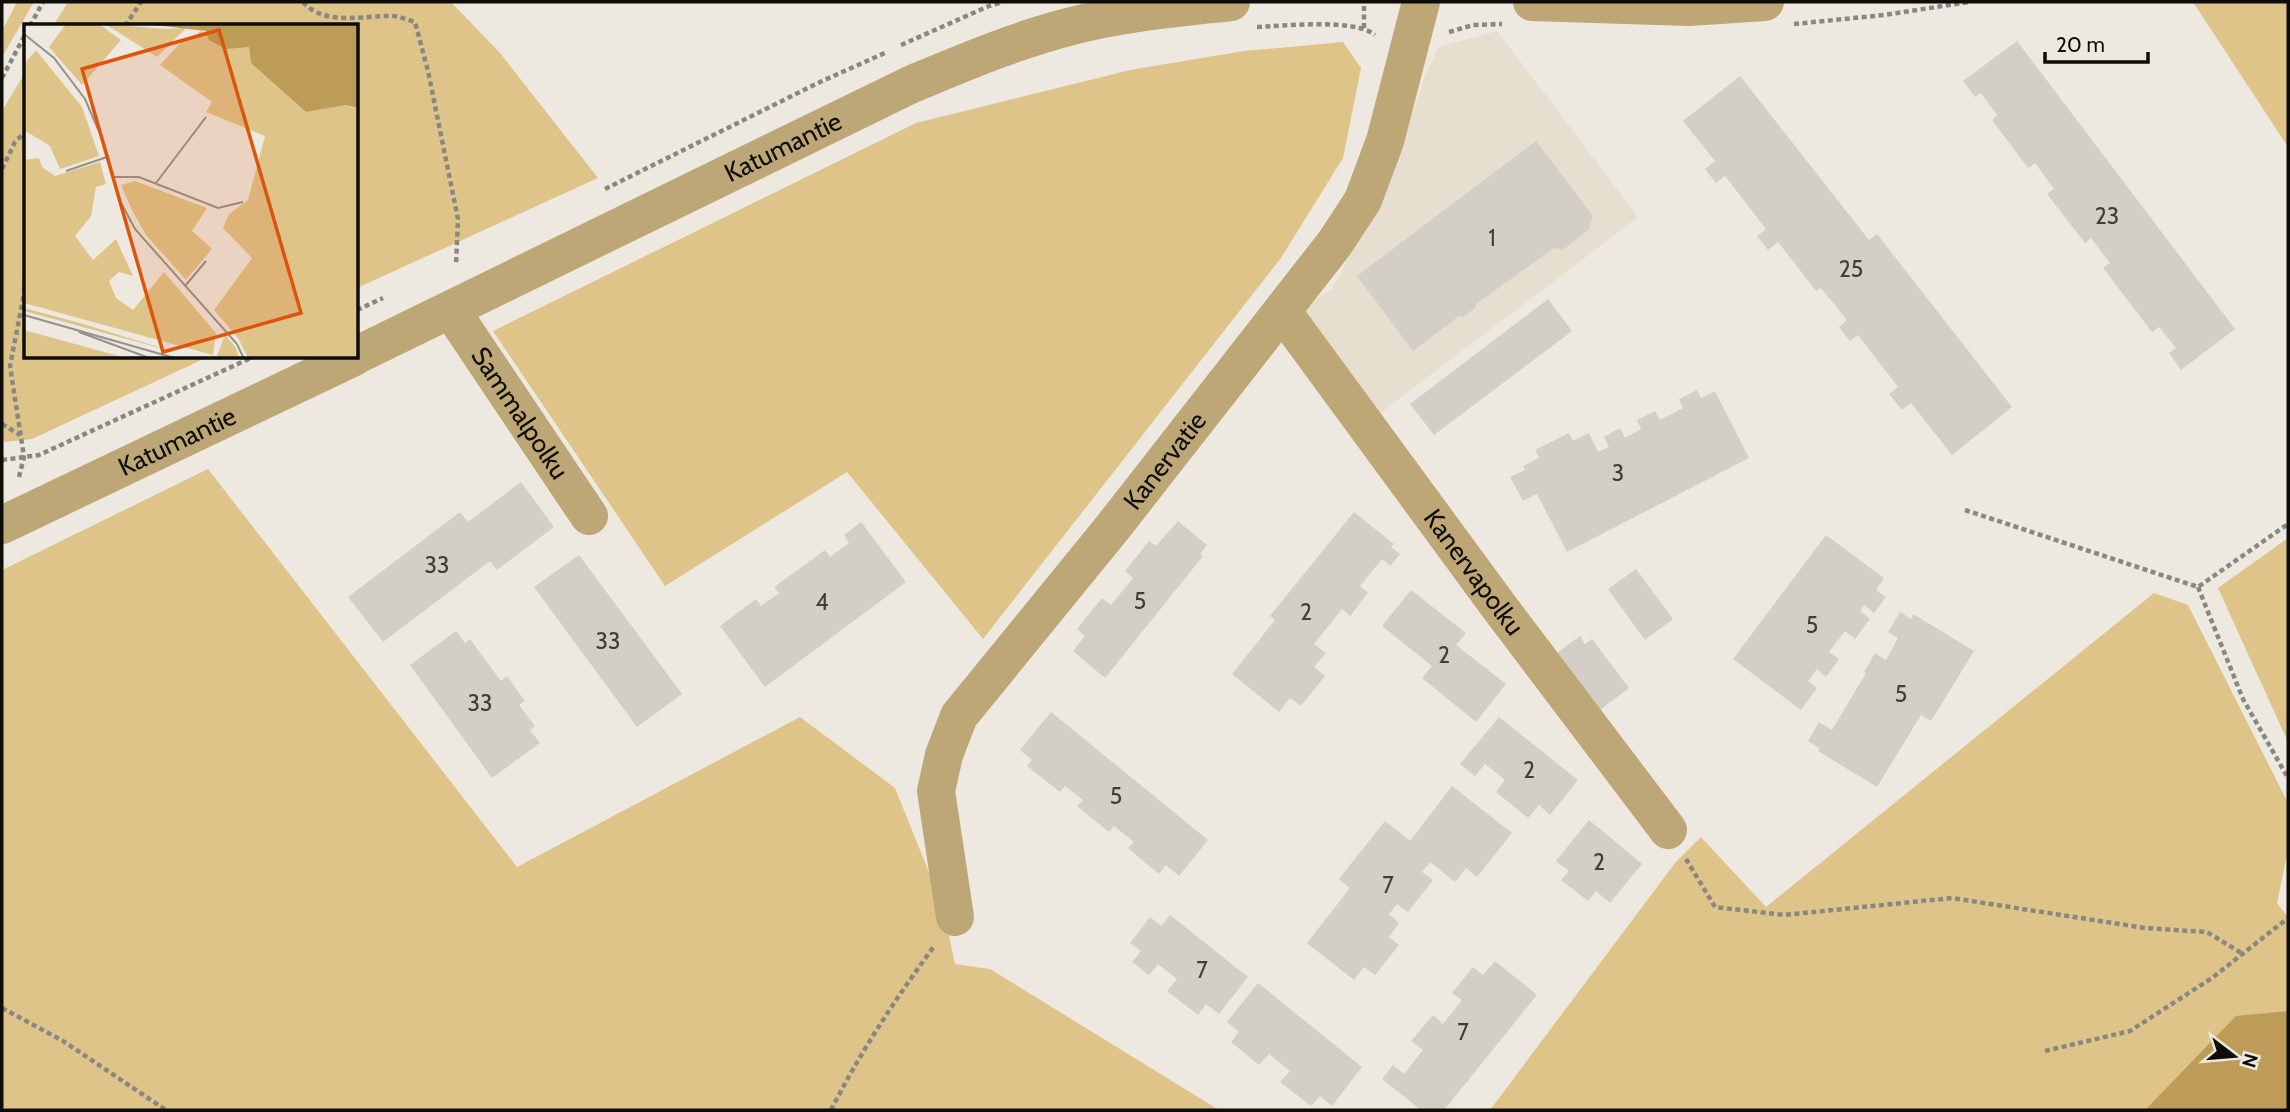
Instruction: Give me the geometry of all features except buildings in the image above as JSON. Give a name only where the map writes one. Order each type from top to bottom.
[{"type":"street","name":"Kanervatie","points":[[955,917],[936,791],[944,755],[959,716],[1113,527],[1335,243],[1363,200],[1385,141],[1421,2]]},
{"type":"street","points":[[1532,2],[1689,7],[1765,2]]},
{"type":"street","name":"Katumantie","points":[[359,354],[888,96],[985,54],[1069,26],[1154,11],[1241,15]]},
{"type":"street","name":"Sammalpolku","points":[[451,310],[589,516]]},
{"type":"street","name":"Kanervapolku","points":[[1282,311],[1500,608],[1668,830]]},
{"type":"street","name":"Katumantie","points":[[2,525],[349,359]]},
{"type":"path","points":[[31,24],[43,2]]},
{"type":"path","points":[[126,24],[141,2]]},
{"type":"path","points":[[303,2],[311,11],[337,18],[397,16],[415,22],[428,71],[458,219],[456,264]]},
{"type":"path","points":[[1364,2],[1364,28]]},
{"type":"path","points":[[1241,15],[1364,28],[1375,34],[1374,43]]},
{"type":"path","points":[[2,78],[24,37]]},
{"type":"path","points":[[2,169],[15,142],[24,133]]},
{"type":"path","points":[[24,280],[10,366],[24,457]]},
{"type":"path","points":[[2,460],[39,455],[249,359]]},
{"type":"path","points":[[2,424],[21,436]]},
{"type":"path","points":[[1965,510],[2198,587],[2243,699],[2288,778]]},
{"type":"path","points":[[2198,587],[2288,524]]},
{"type":"path","points":[[1668,830],[1715,907],[1783,915],[1952,898],[2145,928],[2207,932],[2243,954]]},
{"type":"path","points":[[831,1110],[853,1067],[892,1004],[955,917]]},
{"type":"path","points":[[2045,1051],[2130,1031],[2212,978],[2288,918]]},
{"type":"path","points":[[2,1008],[63,1041],[166,1110]]},
{"type":"shaded area","points":[[17,2],[34,2],[2,57],[2,31]]},
{"type":"shaded area","points":[[68,2],[451,2],[500,53],[598,178],[359,287],[359,24],[54,24]]},
{"type":"shaded area","points":[[2193,2],[2288,2],[2288,147]]},
{"type":"shaded area","points":[[1497,31],[1638,217],[1370,421],[1303,308],[1332,289],[1388,186],[1426,73],[1439,47]]},
{"type":"shaded area","points":[[1343,42],[1361,68],[1343,158],[1281,258],[983,639],[847,472],[665,586],[493,331],[916,123],[1130,70],[1244,51]]},
{"type":"shaded area","points":[[24,74],[24,359],[204,359],[32,439],[5,442],[2,441],[2,111]]},
{"type":"shaded area","points":[[208,469],[517,867],[800,717],[895,788],[943,907],[955,964],[990,969],[1219,1110],[2,1110],[2,570]]},
{"type":"shaded area","points":[[2288,538],[2288,742],[2218,588]]},
{"type":"shaded area","points":[[2154,593],[2188,605],[2288,803],[2288,850],[2277,903],[2288,917],[2288,1011],[2236,1017],[2145,1110],[1490,1110],[1675,863],[1701,837],[1766,907]]},
{"type":"shaded area","points":[[2288,1011],[2288,1110],[2145,1110],[2236,1016]]}]
